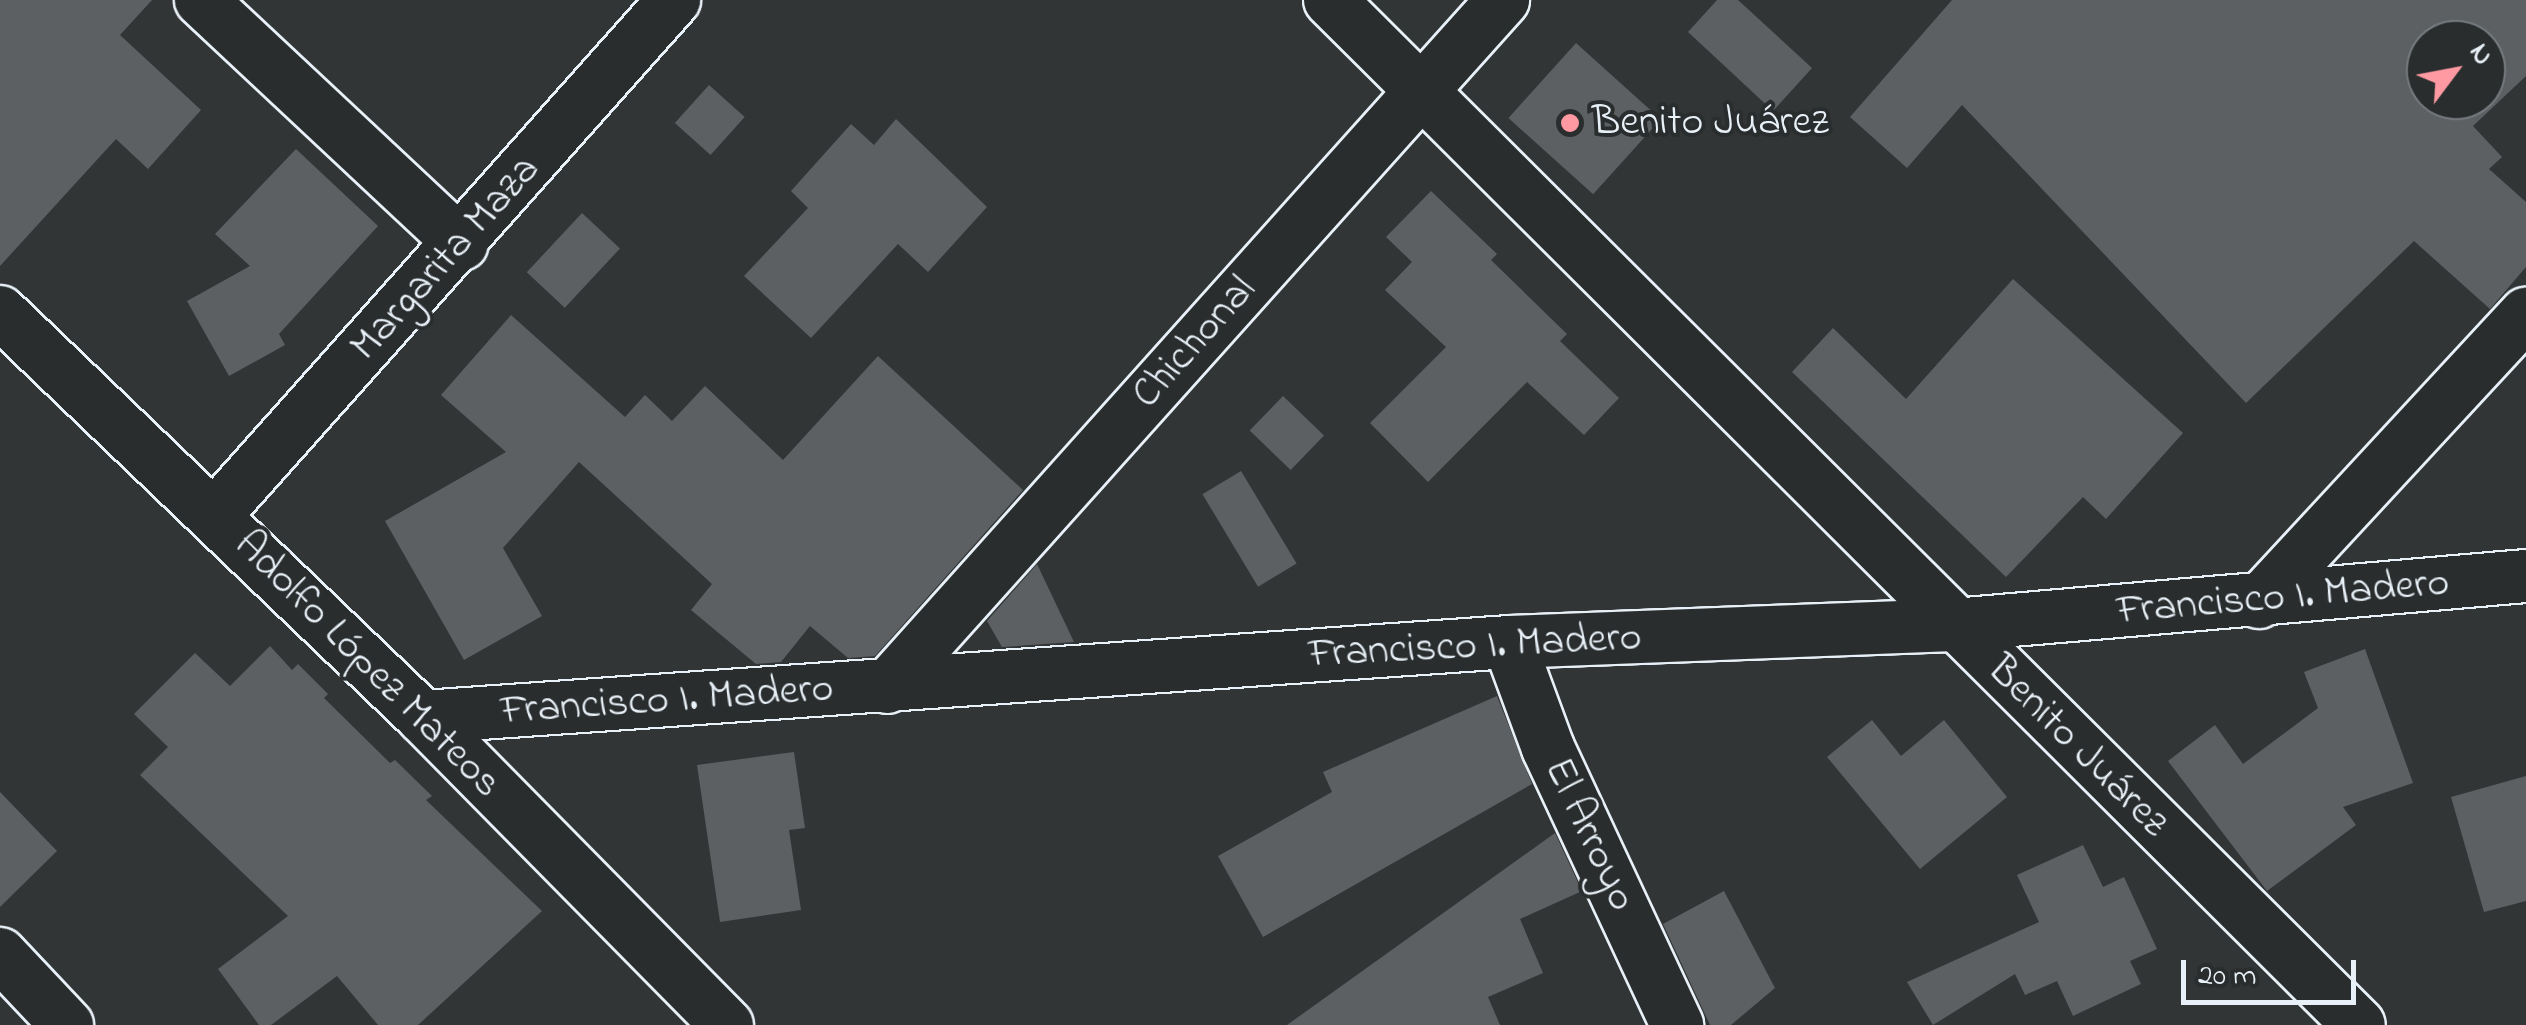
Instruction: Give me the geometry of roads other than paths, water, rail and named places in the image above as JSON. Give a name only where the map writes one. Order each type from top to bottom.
[{"type":"street","points":[[201,0],[462,244]]},
{"type":"street","name":"Margarita Maza","points":[[215,515],[462,244],[674,0]]},
{"type":"street","name":"Benito Juárez","points":[[1330,0],[2359,1025]]},
{"type":"street","name":"Chichonal","points":[[888,687],[1502,0]]},
{"type":"street","name":"Adolfo López Mateos","points":[[0,312],[423,717],[727,1025]]},
{"type":"street","points":[[2259,602],[2526,314]]},
{"type":"street","name":"Francisco I. Madero","points":[[423,717],[1509,642],[1954,625],[2259,602],[2526,576]]},
{"type":"street","name":"El Arroyo","points":[[1509,642],[1548,748],[1677,1025]]},
{"type":"street","points":[[0,954],[66,1025]]},
{"type":"place","name":"Benito Juárez","points":[[1570,123]]}]
